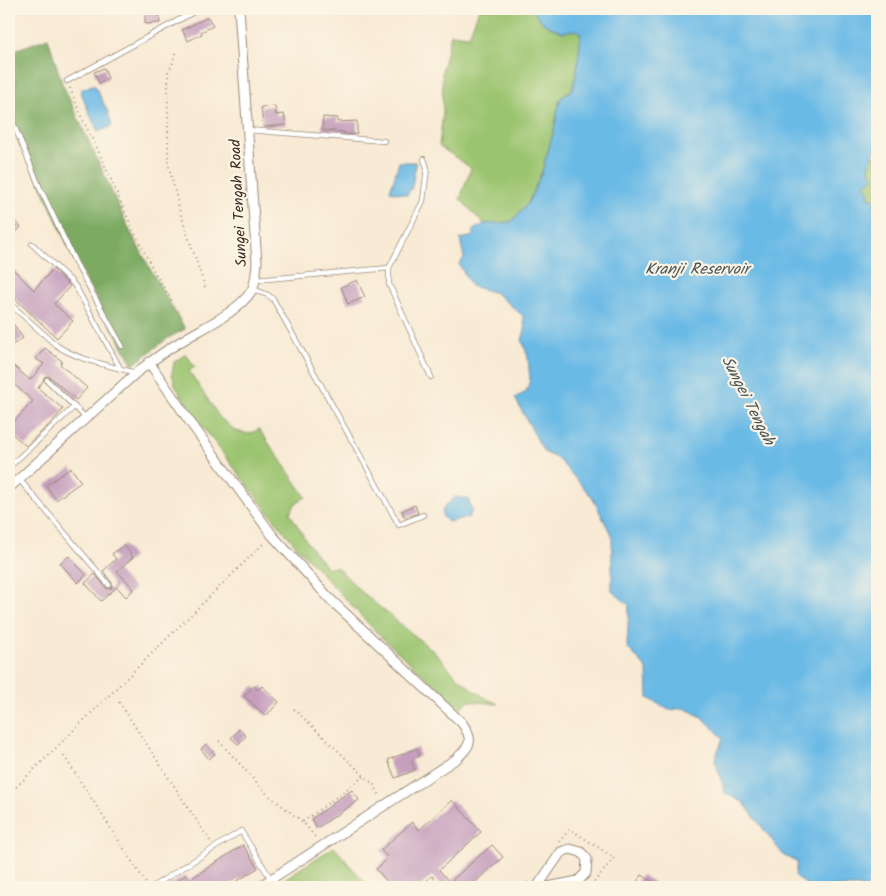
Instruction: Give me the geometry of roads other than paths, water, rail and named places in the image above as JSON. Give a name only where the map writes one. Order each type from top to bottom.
[{"type":"street","name":"Sungei Tengah Road","points":[[9,488],[149,362],[231,311],[244,301],[254,284],[257,263],[239,9]]},
{"type":"street","points":[[149,362],[272,535],[330,599],[462,723],[469,735],[470,742],[466,750],[456,759],[259,887]]},
{"type":"street","points":[[537,887],[561,852],[570,849],[582,852],[587,859],[586,873],[578,881],[548,887]]},
{"type":"lane","points":[[67,81],[197,9]]},
{"type":"lane","points":[[9,113],[40,188],[75,262],[122,346]]},
{"type":"lane","points":[[247,130],[384,141]]},
{"type":"lane","points":[[424,159],[427,168],[422,201],[389,268],[389,284],[432,377]]},
{"type":"lane","points":[[32,244],[77,289],[120,368]]},
{"type":"lane","points":[[254,284],[389,268]]},
{"type":"lane","points":[[254,284],[272,299],[399,525],[422,515]]},
{"type":"lane","points":[[9,303],[63,350],[88,360],[136,373]]},
{"type":"lane","points":[[47,380],[86,418]]},
{"type":"lane","points":[[9,467],[74,407]]},
{"type":"lane","points":[[19,479],[109,585]]},
{"type":"lane","points":[[150,887],[241,831],[271,879]]},
{"type":"water","name":"Kranji Reservoir","points":[[532,9],[875,9],[877,11],[877,146],[869,166],[874,178],[864,185],[869,191],[868,197],[875,199],[874,207],[877,214],[877,887],[807,887],[795,876],[797,861],[784,856],[743,802],[725,793],[715,759],[723,738],[702,717],[684,708],[669,710],[648,698],[647,669],[627,647],[629,605],[612,591],[612,536],[592,497],[558,459],[544,452],[515,398],[526,392],[530,380],[528,357],[522,340],[525,330],[523,316],[496,293],[471,286],[459,264],[464,258],[460,239],[474,236],[473,230],[484,224],[511,222],[528,203],[542,172],[554,130],[560,99],[573,89],[581,34],[576,30],[562,32],[544,24]]},
{"type":"water","points":[[92,85],[95,86],[108,112],[112,126],[98,132],[81,92],[81,90]]},
{"type":"water","points":[[399,162],[415,162],[416,165],[412,187],[407,195],[390,191]]},
{"type":"water","points":[[455,497],[468,499],[472,510],[469,517],[448,522],[442,516],[443,508]]},
{"type":"water label","name":"Sungei Tengah","points":[[749,400]]}]
